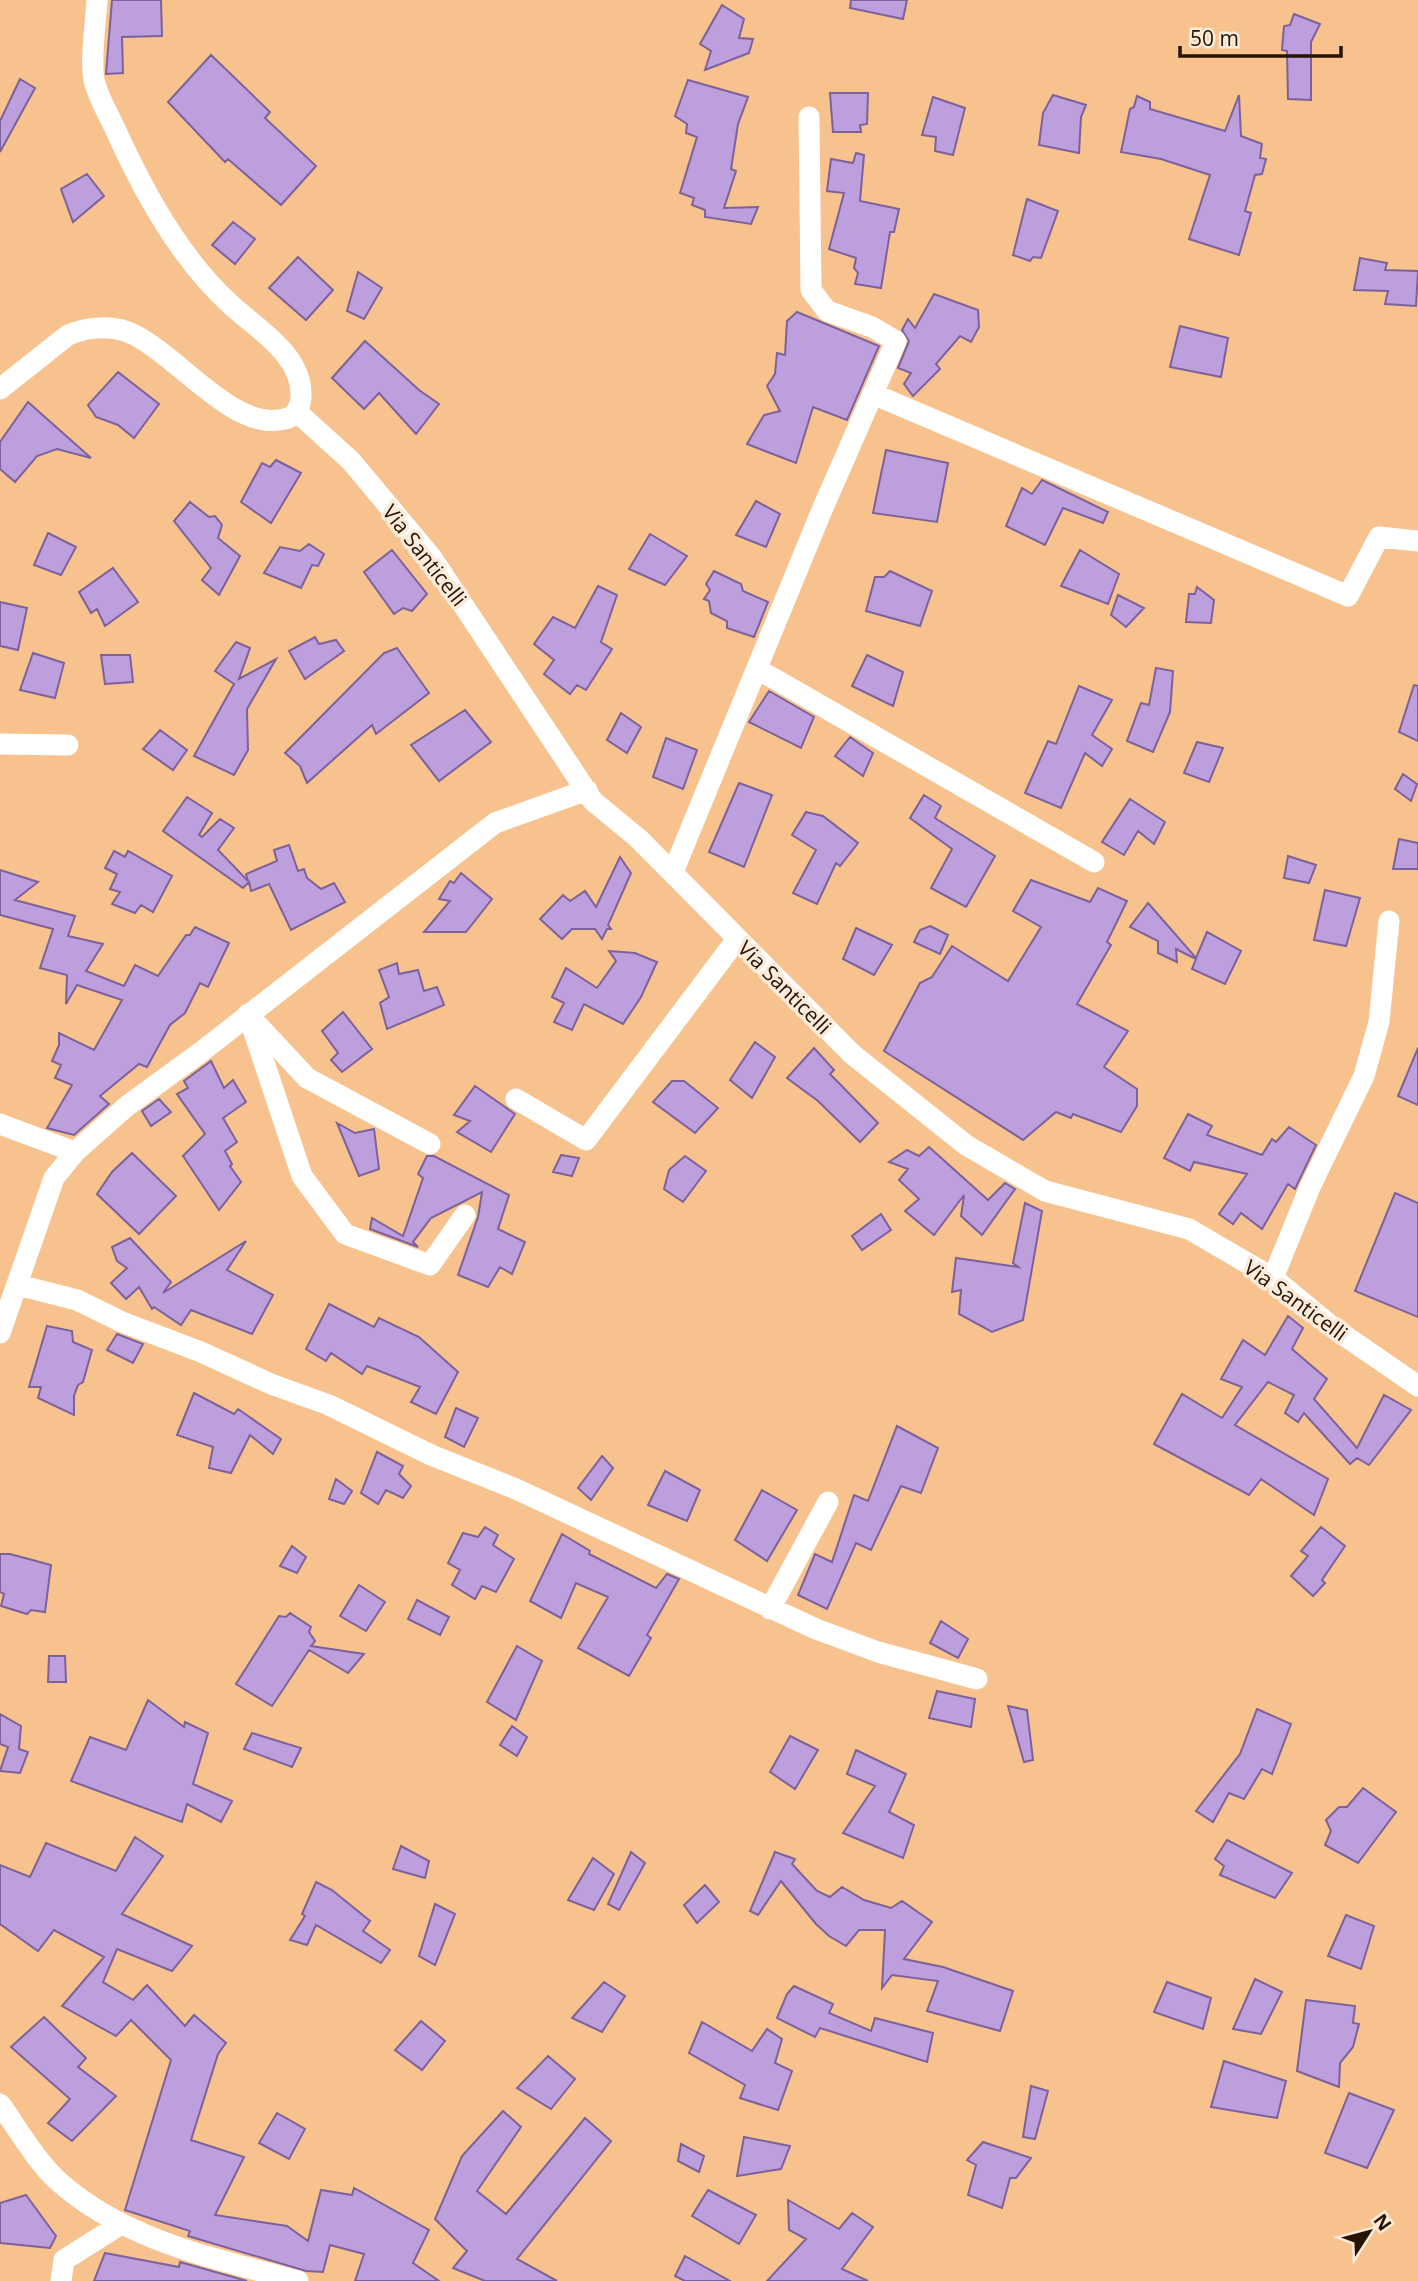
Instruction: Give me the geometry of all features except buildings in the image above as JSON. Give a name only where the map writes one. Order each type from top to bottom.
[{"type":"street","points":[[0,389],[68,335],[78,331],[114,328],[143,341],[233,407],[252,416],[280,420],[297,412],[301,399],[300,384],[287,355],[209,282],[174,237],[131,164],[94,82],[97,0]]},
{"type":"street","points":[[673,872],[896,341],[872,327],[827,311],[811,290],[809,117]]},
{"type":"street","points":[[873,394],[1348,596],[1379,537],[1418,541]]},
{"type":"street","name":"Via Santicelli","points":[[297,412],[351,461],[432,558],[593,801],[673,872],[852,1054],[965,1145],[1045,1191],[1189,1229],[1273,1278],[1335,1329],[1418,1387]]},
{"type":"street","points":[[759,670],[1094,862]]},
{"type":"street","points":[[0,744],[68,745]]},
{"type":"street","points":[[0,1333],[54,1178],[75,1152],[127,1106],[495,823],[587,790]]},
{"type":"street","points":[[1273,1278],[1310,1187],[1364,1076],[1379,1022],[1389,921]]},
{"type":"street","points":[[516,1099],[586,1140],[737,939]]},
{"type":"street","points":[[248,1014],[307,1078],[430,1144]]},
{"type":"street","points":[[248,1014],[302,1176],[345,1234],[430,1265],[466,1215]]},
{"type":"street","points":[[0,1124],[75,1152]]},
{"type":"street","points":[[18,1284],[77,1300],[122,1322],[329,1405],[431,1455],[527,1494],[770,1609],[878,1652],[976,1679]]},
{"type":"street","points":[[770,1609],[828,1502]]},
{"type":"street","points":[[0,2104],[56,2180],[104,2217],[159,2241],[223,2262],[298,2281]]},
{"type":"street","points":[[61,2281],[64,2260],[121,2224]]}]
